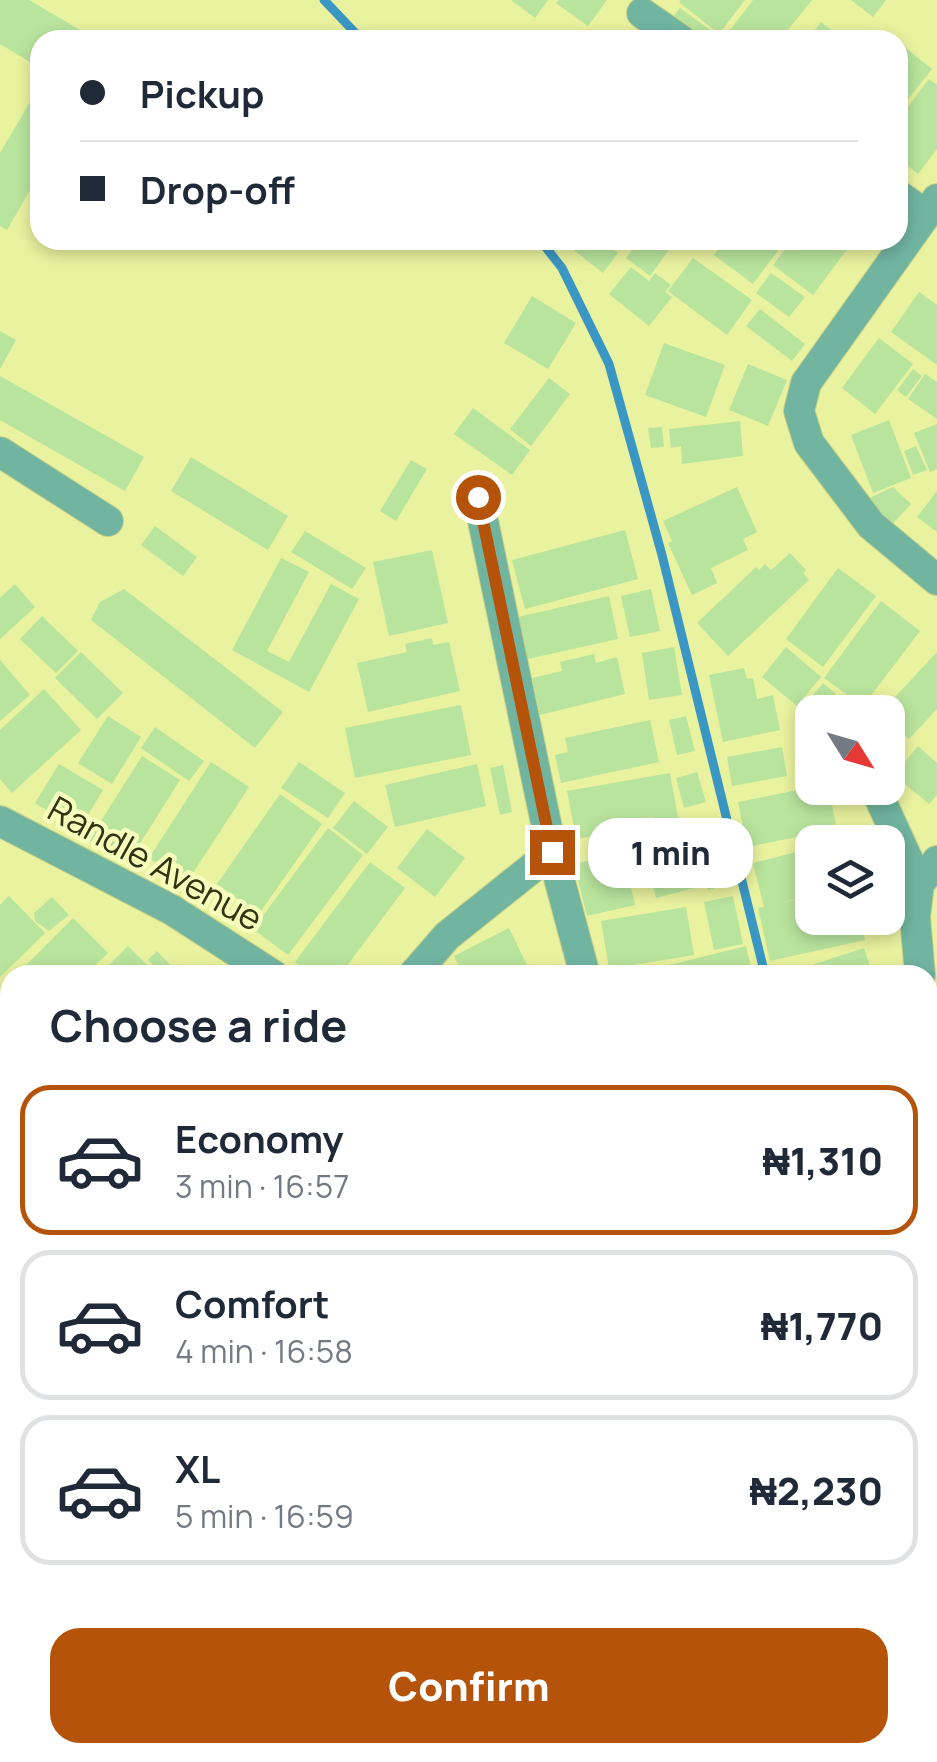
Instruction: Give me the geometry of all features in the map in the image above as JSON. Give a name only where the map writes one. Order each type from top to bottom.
[{"type":"street","points":[[642,12],[667,30]]},
{"type":"street","points":[[908,239],[931,206]]},
{"type":"street","points":[[900,250],[806,383],[799,411],[808,443],[871,525],[937,580]]},
{"type":"street","points":[[0,452],[108,521]]},
{"type":"street","points":[[478,497],[552,852],[582,965]]},
{"type":"street","points":[[886,805],[928,873],[915,917],[919,965]]},
{"type":"street","name":"Randle Avenue","points":[[0,820],[172,910],[257,965]]},
{"type":"street","points":[[422,965],[447,936],[552,852]]},
{"type":"building","points":[[0,0],[29,0],[80,30],[30,30],[30,62],[0,44]]},
{"type":"building","points":[[511,0],[548,0],[535,18]]},
{"type":"building","points":[[607,0],[588,26],[556,3]]},
{"type":"building","points":[[745,0],[722,30],[714,30],[679,2]]},
{"type":"building","points":[[753,0],[812,0],[788,30],[730,30]]},
{"type":"building","points":[[851,0],[886,0],[873,17]]},
{"type":"building","points":[[680,8],[711,30],[686,30],[671,19]]},
{"type":"building","points":[[821,22],[831,30],[815,30]]},
{"type":"building","points":[[908,50],[932,69],[908,99]]},
{"type":"building","points":[[929,79],[937,85],[937,149],[918,174],[908,166],[908,107]]},
{"type":"building","points":[[30,102],[30,190],[7,230],[0,226],[0,153]]},
{"type":"building","points":[[573,250],[618,253],[603,273]]},
{"type":"building","points":[[632,250],[669,250],[650,276],[626,258]]},
{"type":"building","points":[[718,250],[778,250],[753,284],[714,255]]},
{"type":"building","points":[[784,250],[847,250],[813,295],[773,265]]},
{"type":"building","points":[[693,258],[752,300],[727,335],[668,291]]},
{"type":"building","points":[[631,267],[649,281],[655,273],[671,285],[665,292],[672,297],[649,326],[609,294]]},
{"type":"building","points":[[771,273],[805,297],[789,317],[756,293]]},
{"type":"building","points":[[919,292],[937,305],[937,365],[891,332]]},
{"type":"building","points":[[532,296],[576,323],[548,369],[504,343]]},
{"type":"building","points":[[760,309],[805,344],[792,361],[746,326]]},
{"type":"building","points":[[0,331],[16,340],[0,369]]},
{"type":"building","points":[[879,338],[913,364],[875,414],[842,388]]},
{"type":"building","points":[[664,343],[725,365],[706,417],[645,395]]},
{"type":"building","points":[[748,364],[787,380],[768,426],[729,410]]},
{"type":"building","points":[[913,369],[922,376],[906,397],[897,390]]},
{"type":"building","points":[[925,374],[937,382],[937,419],[908,399]]},
{"type":"building","points":[[0,376],[144,457],[125,491],[0,420]]},
{"type":"building","points":[[549,378],[570,394],[531,446],[510,429]]},
{"type":"building","points":[[473,408],[530,450],[512,475],[454,434]]},
{"type":"building","points":[[889,420],[911,478],[873,493],[851,435]]},
{"type":"building","points":[[740,421],[743,456],[682,464],[681,446],[671,448],[669,429]]},
{"type":"building","points":[[937,424],[937,469],[930,472],[914,433]]},
{"type":"building","points":[[662,427],[664,447],[651,448],[648,428]]},
{"type":"building","points":[[916,446],[927,470],[913,475],[904,451]]},
{"type":"building","points":[[191,457],[288,516],[268,550],[171,491]]},
{"type":"building","points":[[411,460],[427,469],[396,521],[380,511]]},
{"type":"building","points":[[737,487],[757,532],[743,539],[748,550],[711,568],[717,583],[692,595],[668,543],[672,541],[663,521]]},
{"type":"building","points":[[893,487],[911,504],[886,531],[861,502]]},
{"type":"building","points":[[937,491],[937,532],[917,517]]},
{"type":"building","points":[[155,526],[197,557],[183,576],[141,545]]},
{"type":"building","points":[[625,530],[638,579],[525,609],[512,560]]},
{"type":"building","points":[[305,531],[366,568],[352,589],[291,552]]},
{"type":"building","points":[[432,550],[448,623],[389,636],[373,562]]},
{"type":"building","points":[[790,553],[806,570],[803,573],[809,580],[728,656],[697,623],[756,567],[759,570],[765,564],[771,570]]},
{"type":"building","points":[[281,558],[309,572],[267,651],[289,662],[331,584],[359,599],[309,692],[232,650]]},
{"type":"building","points":[[838,568],[876,596],[823,667],[786,639]]},
{"type":"building","points":[[15,584],[35,607],[0,639],[0,598]]},
{"type":"building","points":[[124,589],[283,712],[255,748],[91,620],[100,602]]},
{"type":"building","points":[[651,589],[660,631],[630,637],[621,596]]},
{"type":"building","points":[[609,596],[618,639],[523,660],[514,618]]},
{"type":"building","points":[[881,601],[920,631],[871,695],[848,695],[824,678]]},
{"type":"building","points":[[42,616],[78,651],[56,673],[20,639]]},
{"type":"building","points":[[432,638],[433,645],[449,642],[460,691],[368,712],[357,663],[407,652],[405,644]]},
{"type":"building","points":[[674,647],[682,695],[649,700],[642,653]]},
{"type":"building","points":[[786,647],[821,677],[806,695],[795,695],[795,704],[762,677]]},
{"type":"building","points":[[81,652],[123,693],[97,719],[55,678]]},
{"type":"building","points":[[937,652],[937,709],[909,739],[905,735],[905,695],[897,695]]},
{"type":"building","points":[[594,654],[596,663],[617,657],[625,694],[540,715],[532,678],[562,671],[560,662]]},
{"type":"building","points":[[0,660],[30,695],[0,721]]},
{"type":"building","points":[[744,668],[747,679],[753,678],[757,699],[773,695],[780,730],[723,742],[709,675]]},
{"type":"building","points":[[823,683],[836,694],[835,695],[813,695]]},
{"type":"building","points":[[44,689],[81,730],[12,793],[0,779],[0,730]]},
{"type":"building","points":[[461,705],[471,755],[355,778],[345,728]]},
{"type":"building","points":[[108,716],[141,737],[112,784],[78,763]]},
{"type":"building","points":[[686,716],[695,751],[677,755],[669,720]]},
{"type":"building","points":[[650,720],[659,762],[561,783],[555,755],[568,752],[565,738]]},
{"type":"building","points":[[155,727],[204,761],[189,781],[141,748]]},
{"type":"building","points":[[918,746],[937,763],[937,795],[929,804],[905,784],[905,762]]},
{"type":"building","points":[[782,747],[787,776],[732,786],[727,757]]},
{"type":"building","points":[[142,756],[180,780],[127,864],[89,840]]},
{"type":"building","points":[[211,762],[249,787],[187,882],[149,858]]},
{"type":"building","points":[[299,762],[345,793],[328,818],[281,788]]},
{"type":"building","points":[[59,764],[103,790],[79,830],[35,803]]},
{"type":"building","points":[[477,764],[486,806],[395,827],[385,785]]},
{"type":"building","points":[[503,765],[512,812],[500,815],[490,768]]},
{"type":"building","points":[[697,772],[706,802],[684,808],[676,778]]},
{"type":"building","points":[[670,773],[679,823],[655,827],[653,817],[645,818],[647,829],[612,835],[611,824],[603,825],[604,834],[576,839],[567,791]]},
{"type":"building","points":[[795,791],[795,805],[832,805],[836,825],[795,825],[795,837],[747,847],[738,802]]},
{"type":"building","points":[[280,794],[322,824],[259,914],[217,884]]},
{"type":"building","points":[[354,801],[388,827],[367,854],[333,828]]},
{"type":"building","points":[[328,828],[363,855],[288,955],[253,929]]},
{"type":"building","points":[[427,829],[465,858],[435,897],[397,868]]},
{"type":"building","points":[[685,839],[698,887],[656,898],[643,850]]},
{"type":"building","points":[[719,840],[730,884],[708,890],[697,846]]},
{"type":"building","points":[[795,852],[795,899],[782,903],[795,900],[795,935],[864,935],[865,940],[770,961],[758,908],[764,907],[753,863]]},
{"type":"building","points":[[623,853],[635,905],[587,916],[574,864]]},
{"type":"building","points":[[370,862],[405,888],[347,965],[295,962]]},
{"type":"building","points":[[9,896],[45,933],[12,965],[0,965],[0,905]]},
{"type":"building","points":[[733,896],[743,944],[714,950],[704,902]]},
{"type":"building","points":[[52,897],[69,915],[49,931],[35,921],[34,913]]},
{"type":"building","points":[[686,907],[694,955],[608,965],[601,921]]},
{"type":"building","points":[[73,918],[108,953],[95,965],[26,965]]},
{"type":"building","points":[[509,928],[527,965],[458,965],[454,956]]},
{"type":"building","points":[[128,946],[147,965],[109,965]]},
{"type":"building","points":[[746,946],[751,965],[669,965]]},
{"type":"building","points":[[864,948],[870,965],[812,965]]},
{"type":"building","points":[[157,951],[170,965],[153,965],[148,960]]},
{"type":"waterway","points":[[324,0],[352,30]]},
{"type":"waterway","points":[[548,250],[562,268],[609,364],[662,555],[763,965]]},
{"type":"route","points":[[478,497],[552,852]]}]
